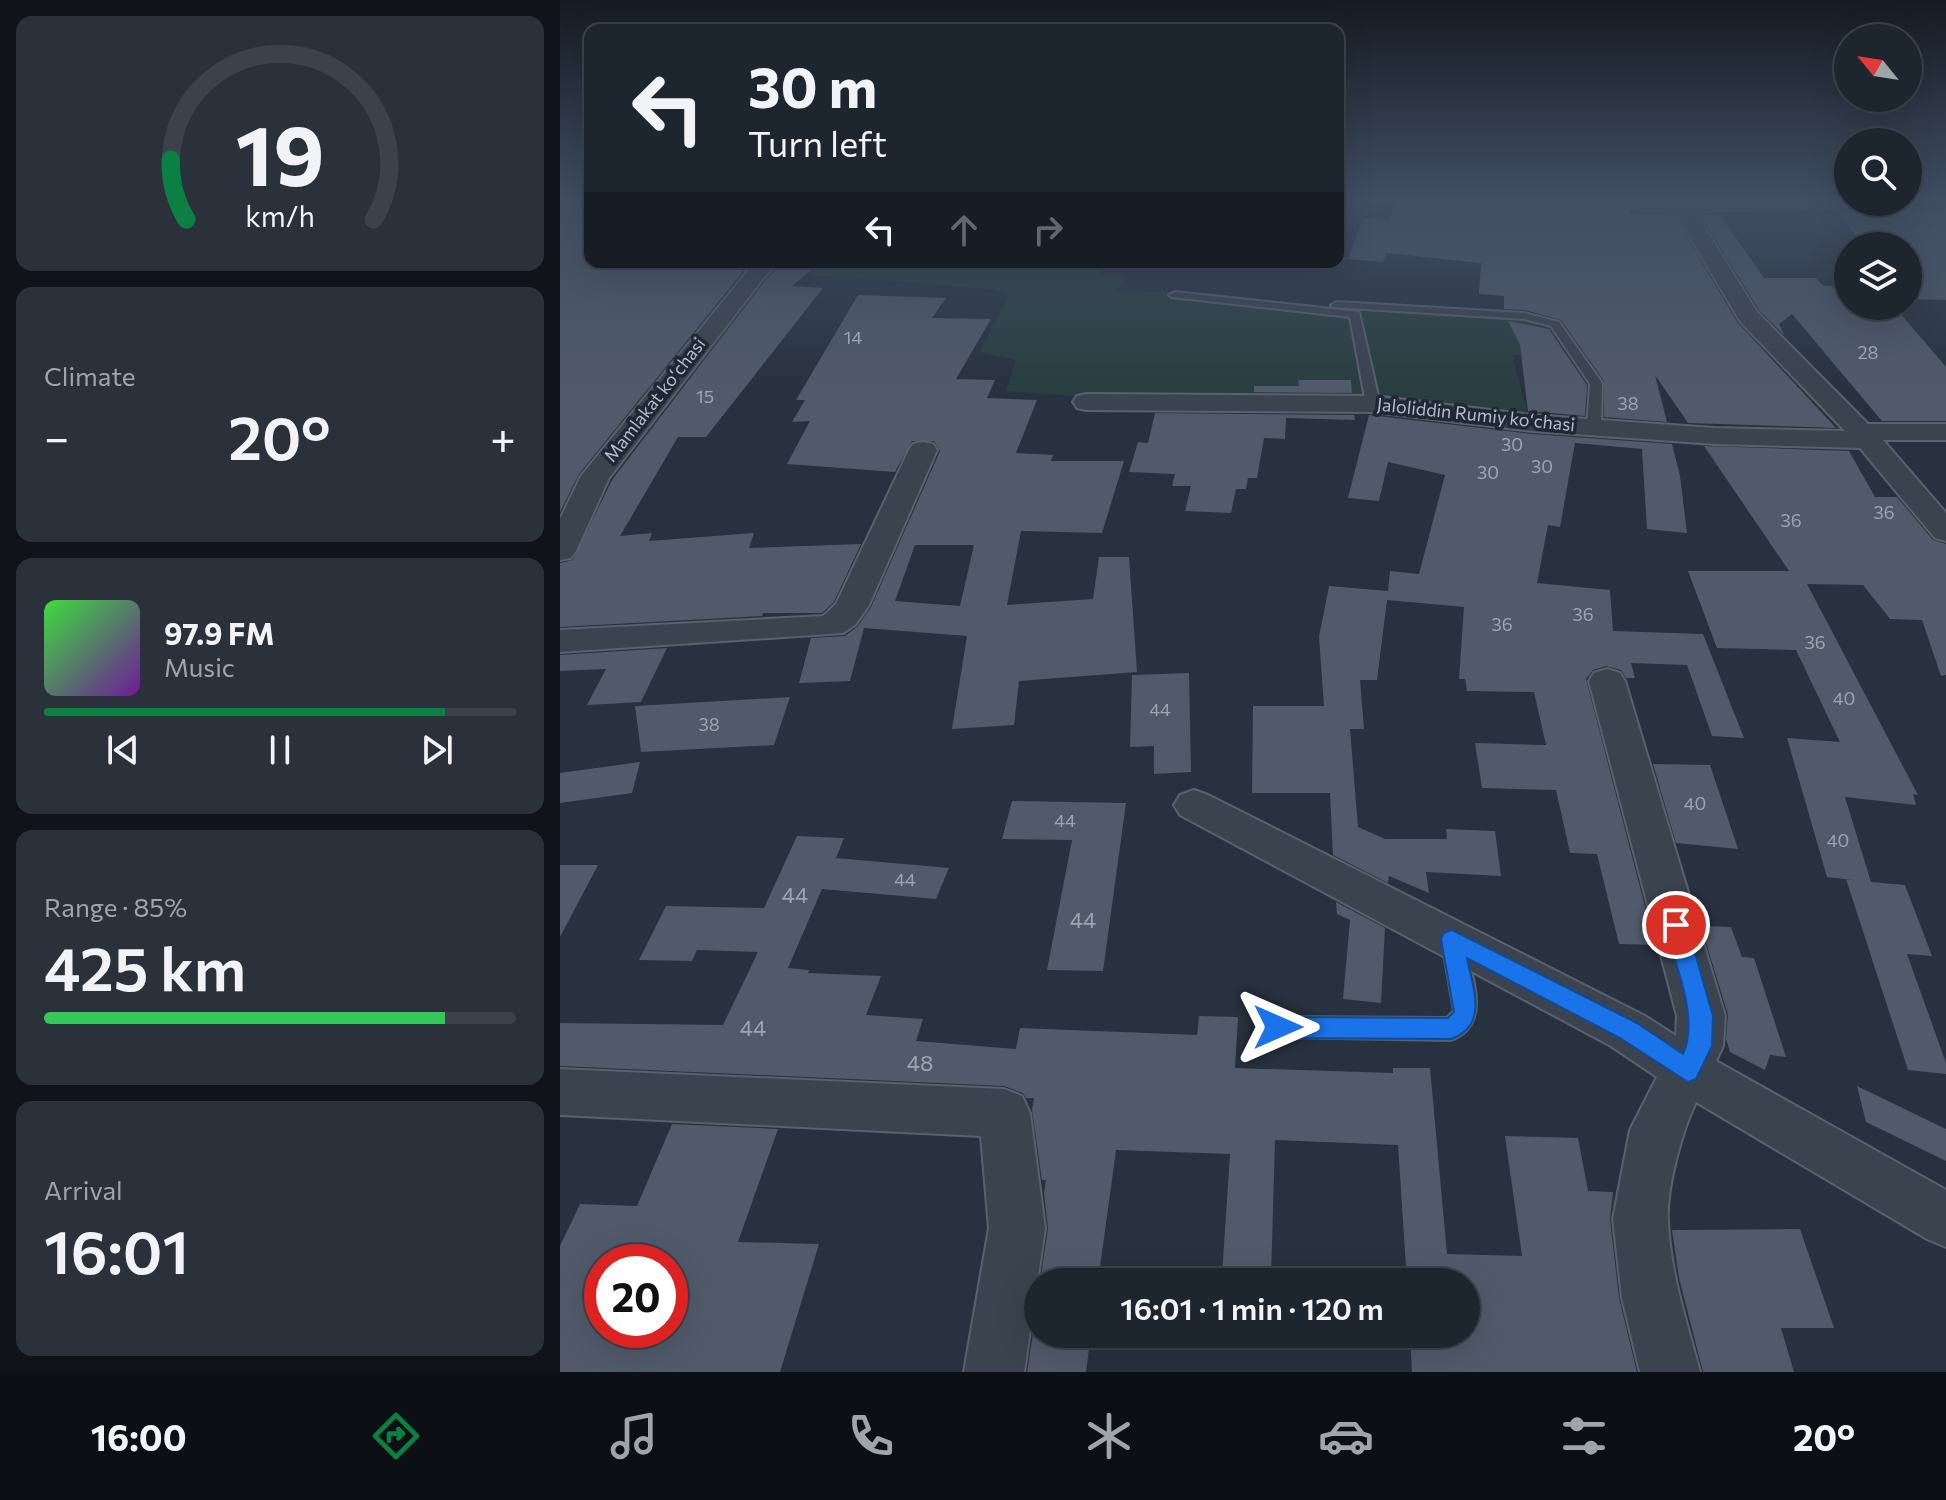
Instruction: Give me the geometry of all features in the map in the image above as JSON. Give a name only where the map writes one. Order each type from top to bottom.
[{"type":"street","points":[[1716,263],[1748,316],[1864,436],[1944,528]]},
{"type":"street","name":"Mamlakat koʻchasi","points":[[560,551],[595,476],[761,268]]},
{"type":"street","name":"Jaloliddin Rumiy koʻchasi","points":[[1086,402],[1373,404],[1714,436],[1864,436],[1946,432]]},
{"type":"street","points":[[560,641],[831,626],[843,618],[852,605],[923,450]]},
{"type":"street","points":[[1607,681],[1701,1016],[1699,1046],[1656,1130],[1640,1219],[1651,1298],[1670,1372]]},
{"type":"street","points":[[1194,805],[1628,1031],[1688,1071],[1946,1220]]},
{"type":"street","points":[[560,1092],[1004,1113],[1017,1228],[994,1372]]},
{"type":"lane","points":[[1175,295],[1355,314],[1373,404]]},
{"type":"lane","points":[[1337,305],[1524,316],[1555,324],[1596,383],[1594,427]]},
{"type":"lane","points":[[1278,1027],[1451,1029],[1460,1023],[1466,1012],[1452,939]]},
{"type":"green space","points":[[818,268],[1104,268],[1098,274],[1127,278],[1117,291],[1199,292],[1362,310],[1519,318],[1537,324],[1555,356],[1512,355],[1528,413],[1395,397],[1114,399],[1006,391],[1016,360],[980,352],[1009,295],[992,289],[810,275]]},
{"type":"building","points":[[560,263],[584,263],[584,268],[746,268],[579,474],[560,512]]},
{"type":"building","points":[[1481,263],[1702,263],[1738,323],[1836,428],[1688,423],[1655,375],[1667,422],[1604,417],[1604,381],[1561,320],[1525,310],[1504,309],[1504,296],[1479,294]]},
{"type":"building","points":[[1730,263],[1754,263],[1764,278],[1816,278],[1824,286],[1834,286],[1834,320],[1906,320],[1946,367],[1946,421],[1882,421],[1792,314],[1779,324],[1785,336],[1759,310]]},
{"type":"building","points":[[1922,263],[1946,263],[1946,300],[1922,299]]},
{"type":"building","points":[[778,268],[814,268],[792,286],[823,288],[706,437],[678,437],[620,536],[652,533],[649,541],[754,533],[749,548],[861,544],[834,602],[822,613],[763,613],[762,616],[560,627],[560,563],[573,560],[612,480]]},
{"type":"building","points":[[858,295],[946,298],[932,318],[991,319],[956,379],[995,380],[987,398],[1037,400],[1016,453],[1053,455],[1051,461],[1124,461],[1102,533],[1021,531],[1007,605],[1093,599],[1099,557],[1129,557],[1137,672],[1019,681],[1014,725],[952,729],[967,636],[864,628],[850,681],[799,683],[811,638],[845,636],[857,627],[871,607],[940,451],[934,441],[912,441],[895,472],[787,464],[810,421],[792,422],[805,400],[796,400]],"holes":[[[915,545],[974,545],[960,606],[895,601]]]},
{"type":"building","points":[[1508,321],[1549,329],[1587,385],[1585,416],[1528,411],[1520,345]]},
{"type":"building","points":[[1298,380],[1351,380],[1352,393],[1254,392],[1254,386],[1299,386]]},
{"type":"building","points":[[1155,413],[1354,415],[1355,420],[1286,418],[1285,439],[1264,438],[1257,478],[1248,478],[1246,489],[1236,489],[1231,513],[1185,511],[1191,486],[1172,486],[1175,474],[1129,472],[1138,442],[1148,443]]},
{"type":"building","points":[[1369,415],[1532,434],[1672,444],[1680,476],[1687,533],[1647,529],[1642,449],[1575,443],[1560,527],[1548,525],[1537,583],[1610,590],[1613,631],[1703,634],[1744,738],[1712,736],[1687,665],[1631,663],[1635,678],[1626,678],[1621,670],[1606,666],[1593,670],[1586,679],[1655,945],[1619,944],[1597,854],[1570,853],[1556,790],[1482,788],[1475,743],[1546,745],[1534,692],[1467,691],[1465,679],[1459,679],[1464,607],[1387,600],[1377,680],[1360,680],[1364,729],[1350,729],[1358,827],[1385,839],[1447,839],[1446,829],[1495,831],[1501,876],[1426,872],[1429,893],[1389,876],[1388,883],[1333,855],[1330,793],[1252,793],[1253,706],[1324,706],[1319,637],[1329,586],[1388,591],[1390,571],[1419,574],[1445,475],[1388,462],[1379,501],[1348,498]]},
{"type":"building","points":[[1704,446],[1849,451],[1875,497],[1897,497],[1933,540],[1946,544],[1946,675],[1941,676],[1922,620],[1890,619],[1863,585],[1807,584],[1918,795],[1913,794],[1916,805],[1845,797],[1871,882],[1905,885],[1932,956],[1907,954],[1946,1063],[1946,1074],[1908,1070],[1846,879],[1827,877],[1787,738],[1840,742],[1796,650],[1717,648],[1688,571],[1789,571]]},
{"type":"building","points":[[667,648],[641,702],[587,705],[606,669],[560,671],[560,655]]},
{"type":"building","points":[[1189,673],[1191,772],[1154,774],[1154,746],[1130,747],[1132,675]]},
{"type":"building","points":[[790,697],[774,745],[641,752],[635,706]]},
{"type":"building","points":[[640,762],[632,793],[560,803],[560,773]]},
{"type":"building","points":[[1653,764],[1710,765],[1738,849],[1676,843]]},
{"type":"building","points":[[1012,801],[1126,803],[1103,971],[1047,970],[1072,840],[1002,839]]},
{"type":"building","points":[[797,836],[844,838],[836,858],[949,868],[936,899],[822,889],[788,968],[809,970],[808,973],[881,976],[866,1015],[923,1019],[916,1041],[1016,1049],[1020,1028],[1197,1035],[1199,1016],[1238,1017],[1235,1068],[1393,1073],[1393,1068],[1430,1068],[1447,1254],[1522,1256],[1505,1136],[1578,1138],[1588,1191],[1613,1192],[1610,1219],[1619,1298],[1637,1372],[1412,1372],[1411,1348],[1480,1348],[1480,1268],[1406,1268],[1398,1145],[1275,1140],[1271,1268],[1223,1268],[1230,1154],[1116,1150],[1100,1268],[1042,1268],[1048,1228],[1044,1193],[1046,1180],[1042,1180],[1032,1110],[1034,1098],[1026,1098],[1023,1093],[1004,1086],[560,1066],[560,1023],[723,1025],[758,952],[697,950],[692,961],[639,960],[666,906],[764,908]]},
{"type":"building","points":[[560,865],[598,865],[560,937]]},
{"type":"building","points":[[1336,902],[1385,928],[1381,1003],[1343,999],[1350,920],[1337,914]]},
{"type":"building","points":[[1701,926],[1731,927],[1742,957],[1754,958],[1786,1057],[1770,1055],[1765,1070],[1730,1052],[1726,1039],[1728,1015]]},
{"type":"building","points":[[1857,1086],[1946,1129],[1946,1161],[1866,1122]]},
{"type":"building","points":[[672,1124],[778,1129],[738,1242],[819,1244],[780,1372],[560,1372],[560,1246],[580,1204],[637,1206]]},
{"type":"building","points":[[1800,1229],[1834,1328],[1781,1328],[1794,1372],[1703,1372],[1679,1278],[1672,1230]]},
{"type":"building","points":[[1031,1348],[1089,1348],[1086,1372],[1027,1372]]},
{"type":"route","points":[[1278,1027],[1451,1029],[1460,1023],[1466,1012],[1452,939],[1628,1031],[1688,1071],[1699,1046],[1701,1016],[1676,925]]}]
